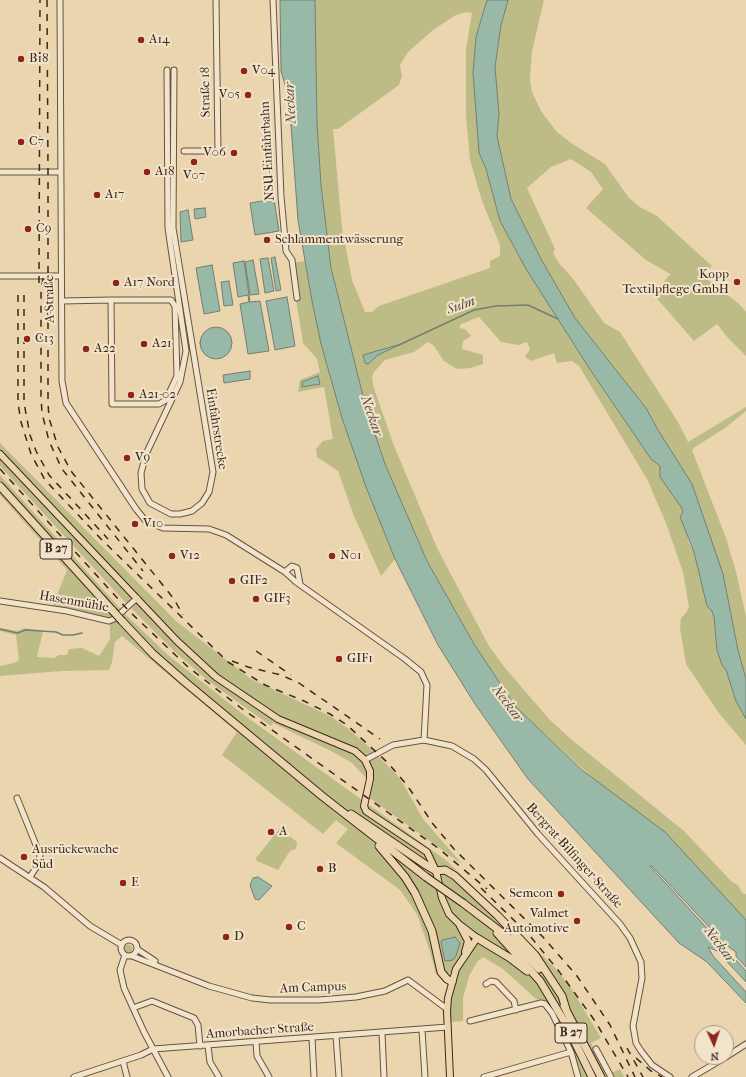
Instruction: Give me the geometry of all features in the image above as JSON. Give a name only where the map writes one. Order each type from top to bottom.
[{"type":"highway","name":"B 27","points":[[0,486],[122,621],[174,672],[322,796],[376,839],[513,941],[529,957],[566,1009],[600,1077]]},
{"type":"highway","points":[[322,796],[342,807],[436,871],[445,870],[455,876],[523,941],[562,996],[566,1009]]},
{"type":"highway","points":[[376,839],[415,893],[432,931],[441,972],[452,982]]},
{"type":"highway","name":"B 27","points":[[486,921],[524,961],[540,981],[567,1026],[592,1077]]},
{"type":"highway","points":[[478,938],[519,964],[546,992]]},
{"type":"main road","points":[[0,454],[177,641],[216,677],[244,698],[278,719],[355,750],[365,760],[370,771],[370,779],[364,806],[366,811],[369,815],[421,848],[431,858],[436,871],[445,907],[460,925],[468,941],[468,948],[452,982],[448,998],[447,1009],[450,1077]]},
{"type":"main road","points":[[460,925],[478,938],[460,963]]},
{"type":"street","name":"A-Straße","points":[[60,0],[61,276],[64,397],[136,509],[145,520],[163,528],[209,529],[226,535],[285,572],[421,672],[427,685],[424,740]]},
{"type":"street","name":"Straße 18","points":[[184,151],[218,151],[216,0]]},
{"type":"street","name":"NSU-Einfahrbahn","points":[[273,0],[281,196],[286,251],[292,260],[297,298]]},
{"type":"street","name":"Einfahrstrecke","points":[[167,70],[168,228],[186,351],[180,382],[146,454],[141,473],[142,489],[150,503],[166,512],[180,514],[192,511],[202,503],[209,492],[213,472],[173,228],[174,70]]},
{"type":"street","points":[[0,172],[60,172]]},
{"type":"street","points":[[0,276],[61,276]]},
{"type":"street","points":[[62,301],[111,300],[171,300],[175,306],[177,376],[166,400],[159,404],[112,404],[111,300]]},
{"type":"street","points":[[285,572],[292,566],[297,568],[300,584]]},
{"type":"street","name":"Hasenmühle","points":[[0,601],[67,611],[109,621],[114,620],[137,598]]},
{"type":"street","name":"Bergrat-Bilfinger-Straße","points":[[365,760],[392,745],[424,740],[452,746],[474,759],[482,766],[538,834],[620,924],[630,938],[641,962],[642,978],[633,1026],[636,1043],[641,1052],[652,1065],[670,1077]]},
{"type":"street","points":[[17,798],[40,855],[40,861],[30,877]]},
{"type":"street","points":[[0,858],[30,877],[90,926],[122,945]]},
{"type":"street","points":[[126,941],[131,941],[136,944],[137,950],[132,956],[125,956],[122,952],[122,945],[126,941]]},
{"type":"street","name":"Am Campus","points":[[137,950],[172,971]]},
{"type":"street","points":[[125,956],[120,970],[120,976],[133,1008],[168,1077]]},
{"type":"street","name":"Am Campus","points":[[132,956],[194,981],[252,998],[293,1001],[363,996],[385,990],[408,980],[447,1009]]},
{"type":"street","points":[[486,984],[491,981],[496,982],[514,1001],[516,1010]]},
{"type":"street","points":[[133,1008],[148,1002],[155,1002],[194,1018],[198,1025],[200,1046]]},
{"type":"street","points":[[470,1021],[541,1003],[545,1004],[552,1013],[570,1052],[578,1077]]},
{"type":"street","name":"Amorbacher Straße","points":[[77,1076],[153,1050],[448,1027]]},
{"type":"street","points":[[422,1030],[425,1077]]},
{"type":"street","points":[[382,1033],[384,1077]]},
{"type":"street","points":[[336,1036],[339,1077]]},
{"type":"street","points":[[312,1038],[314,1077]]},
{"type":"street","points":[[256,1042],[257,1056],[269,1077]]},
{"type":"street","points":[[734,1052],[746,1044]]},
{"type":"street","points":[[208,1046],[210,1062],[219,1077]]},
{"type":"street","points":[[596,1049],[611,1077]]},
{"type":"street","points":[[484,1077],[570,1052]]},
{"type":"street","points":[[123,1061],[127,1077]]},
{"type":"street","points":[[692,1077],[712,1065]]},
{"type":"shaded area","points":[[315,0],[487,0],[476,37],[479,153],[486,169],[500,221],[526,269],[591,371],[651,459],[660,466],[660,477],[681,507],[689,543],[694,552],[707,606],[712,611],[714,617],[717,650],[722,665],[726,670],[736,701],[746,719],[746,745],[718,712],[686,664],[680,628],[681,618],[689,607],[683,572],[666,523],[647,479],[579,366],[572,361],[557,363],[554,353],[531,361],[525,357],[530,349],[527,342],[518,345],[501,342],[479,317],[461,324],[459,328],[465,329],[471,336],[463,341],[462,349],[483,355],[483,364],[471,368],[457,369],[444,361],[434,346],[428,342],[414,352],[385,360],[374,372],[372,378],[374,388],[394,446],[438,550],[489,646],[505,668],[549,719],[572,740],[684,831],[732,882],[738,885],[742,893],[746,894],[746,920],[515,706],[474,644],[427,561],[385,464],[365,404],[331,268],[321,185],[317,123]],"holes":[[[466,12],[472,13],[466,49],[466,116],[470,160],[482,201],[500,245],[500,256],[490,261],[490,268],[379,306],[372,312],[365,312],[352,280],[342,228],[333,129],[338,129],[399,85],[402,76],[400,65],[408,52],[433,30],[456,15]]]},
{"type":"shaded area","points":[[508,0],[544,0],[532,51],[530,79],[532,92],[541,111],[557,132],[574,145],[605,164],[629,198],[640,207],[657,216],[712,266],[703,276],[738,303],[746,312],[746,356],[728,338],[717,324],[694,341],[654,295],[670,274],[646,260],[586,208],[603,189],[591,172],[571,159],[551,167],[527,188],[555,249],[553,253],[559,263],[574,280],[604,323],[620,332],[678,422],[688,442],[746,407],[746,411],[725,428],[692,450],[726,538],[736,572],[746,616],[746,679],[738,650],[723,574],[658,430],[646,408],[575,318],[541,259],[511,199],[497,136],[499,114],[495,67],[501,25]]},
{"type":"shaded area","points":[[305,261],[321,344],[342,418],[395,559],[381,576],[354,516],[338,471],[317,457],[316,449],[323,441],[333,439],[324,387],[298,392],[300,380],[320,372],[317,359],[303,343],[290,263]]},
{"type":"shaded area","points":[[0,443],[176,621],[251,679],[330,716],[346,727],[368,746],[400,778],[423,819],[462,864],[367,796],[367,779],[352,763],[331,751],[273,723],[271,726],[207,680],[173,650],[125,602],[0,466]]},
{"type":"shaded area","points":[[0,475],[126,615],[168,655],[244,715],[447,861],[556,969],[571,988],[601,1038],[591,1043],[607,1075],[620,1069],[624,1077],[581,1077],[566,1034],[547,1002],[536,999],[503,969],[483,957],[477,962],[469,976],[463,998],[463,1021],[450,1022],[452,992],[457,977],[450,973],[436,974],[417,914],[400,890],[336,843],[348,829],[336,820],[323,834],[222,755],[237,732],[122,636],[115,642],[112,662],[109,670],[62,671],[0,676],[0,666],[14,663],[19,660],[16,635],[0,631],[0,628],[18,631],[24,628],[43,631],[37,657],[54,658],[59,655],[67,655],[69,649],[82,648],[99,656],[110,639],[110,627],[108,622],[52,607],[67,570],[0,495]]},
{"type":"shaded area","points":[[280,828],[297,842],[296,849],[290,851],[278,870],[257,861],[256,858]]},
{"type":"shaded area","points":[[128,944],[133,949],[128,954],[123,949]]},
{"type":"water","name":"Neckar","points":[[280,0],[315,0],[317,123],[321,185],[331,268],[365,404],[385,464],[427,561],[474,644],[515,706],[582,770],[665,832],[746,920],[746,967],[736,956],[736,952],[725,944],[652,866],[650,866],[746,971],[746,982],[717,951],[708,947],[713,956],[746,992],[746,1003],[707,962],[679,943],[528,779],[475,704],[438,645],[395,559],[366,487],[342,418],[321,344],[312,301],[298,220],[289,98],[281,71]]},
{"type":"water","points":[[487,0],[508,0],[501,25],[495,67],[499,114],[497,136],[511,199],[541,259],[575,318],[646,408],[692,484],[723,574],[738,650],[746,679],[746,719],[736,701],[726,670],[722,665],[717,650],[714,617],[712,611],[707,606],[694,552],[680,517],[683,512],[681,507],[660,477],[660,466],[651,459],[591,371],[526,269],[500,221],[486,169],[479,153],[473,73],[476,37]]},
{"type":"water","points":[[274,199],[279,231],[255,235],[250,203]]},
{"type":"water","points":[[205,208],[206,217],[195,219],[194,209]]},
{"type":"water","points":[[188,210],[193,240],[181,242],[180,212]]},
{"type":"water","points":[[275,257],[281,290],[276,291],[271,258]]},
{"type":"water","points":[[268,258],[274,291],[265,293],[260,259]]},
{"type":"water","points":[[253,260],[259,294],[250,295],[245,262]]},
{"type":"water","points":[[244,261],[250,302],[260,301],[269,351],[248,354],[240,304],[249,302],[248,295],[238,297],[233,263]]},
{"type":"water","points":[[212,265],[220,311],[204,314],[196,268]]},
{"type":"water","points":[[229,281],[233,305],[224,306],[221,282]]},
{"type":"water","points":[[287,297],[295,346],[275,350],[266,301]]},
{"type":"water","points":[[213,327],[219,327],[228,331],[232,343],[228,355],[219,359],[213,359],[204,355],[200,346],[200,340],[204,331]]},
{"type":"water","points":[[401,344],[378,355],[368,364],[365,363],[363,355]]},
{"type":"water","points":[[250,371],[250,379],[224,383],[223,375]]},
{"type":"water","points":[[318,376],[320,384],[302,387],[302,382]]},
{"type":"water","points":[[258,877],[272,886],[259,900],[255,899],[250,885],[253,878]]},
{"type":"water","points":[[455,937],[460,943],[456,956],[453,960],[445,961],[441,942],[442,940]]},
{"type":"waterway","name":"Sulm","points":[[399,345],[474,310],[496,306],[528,305],[558,319]]},
{"type":"waterway","points":[[0,629],[17,633],[26,630],[56,632],[63,635],[82,633]]},
{"type":"railway","points":[[39,283],[40,0]]},
{"type":"railway","points":[[47,0],[49,418],[58,447],[71,471],[174,599],[183,615]]},
{"type":"railway","points":[[43,278],[41,292],[41,397],[42,413],[49,441],[62,469],[143,571]]},
{"type":"railway","points":[[18,295],[18,403],[21,422],[31,454],[45,480],[102,540],[228,662],[265,685],[304,701],[330,714],[347,725],[388,763],[407,785],[433,824],[454,849],[543,937],[577,976],[610,1025],[635,1077]]},
{"type":"railway","points":[[24,295],[24,403],[30,435],[36,451],[49,475],[108,539]]},
{"type":"railway","points":[[0,469],[129,611],[188,667],[241,708],[438,848],[487,889]]},
{"type":"railway","points":[[256,651],[291,675]]},
{"type":"railway","points":[[232,661],[248,667],[281,675],[299,683],[380,739]]},
{"type":"railway","points":[[481,888],[530,936],[558,970],[595,1021],[628,1077]]},
{"type":"railway","points":[[627,1048],[643,1077]]},
{"type":"railway","points":[[636,1058],[651,1071],[662,1077]]},
{"type":"place","name":"A14","points":[[141,40]]},
{"type":"place","name":"B18","points":[[21,59]]},
{"type":"place","name":"V04","points":[[244,71]]},
{"type":"place","name":"V05","points":[[248,95]]},
{"type":"place","name":"C7","points":[[21,142]]},
{"type":"place","name":"V06","points":[[234,153]]},
{"type":"place","name":"V07","points":[[194,162]]},
{"type":"place","name":"A18","points":[[147,172]]},
{"type":"place","name":"A17","points":[[97,195]]},
{"type":"place","name":"C9","points":[[28,229]]},
{"type":"place","name":"Schlammentwässerung","points":[[267,240]]},
{"type":"place","name":"Kopp Textilpflege GmbH","points":[[737,282]]},
{"type":"place","name":"A17 Nord","points":[[116,283]]},
{"type":"place","name":"C13","points":[[27,339]]},
{"type":"place","name":"A21","points":[[144,344]]},
{"type":"place","name":"A22","points":[[86,349]]},
{"type":"place","name":"A21-02","points":[[131,395]]},
{"type":"place","name":"V9","points":[[127,458]]},
{"type":"place","name":"V10","points":[[135,524]]},
{"type":"place","name":"V12","points":[[172,556]]},
{"type":"place","name":"N01","points":[[332,556]]},
{"type":"place","name":"GIF2","points":[[232,581]]},
{"type":"place","name":"GIF3","points":[[256,599]]},
{"type":"place","name":"GIF1","points":[[339,659]]},
{"type":"place","name":"A","points":[[271,832]]},
{"type":"place","name":"Ausrückewache Süd","points":[[24,857]]},
{"type":"place","name":"B","points":[[320,869]]},
{"type":"place","name":"E","points":[[123,883]]},
{"type":"place","name":"Semcon","points":[[561,894]]},
{"type":"place","name":"Valmet Automotive","points":[[577,921]]},
{"type":"place","name":"C","points":[[289,927]]},
{"type":"place","name":"D","points":[[226,937]]}]
